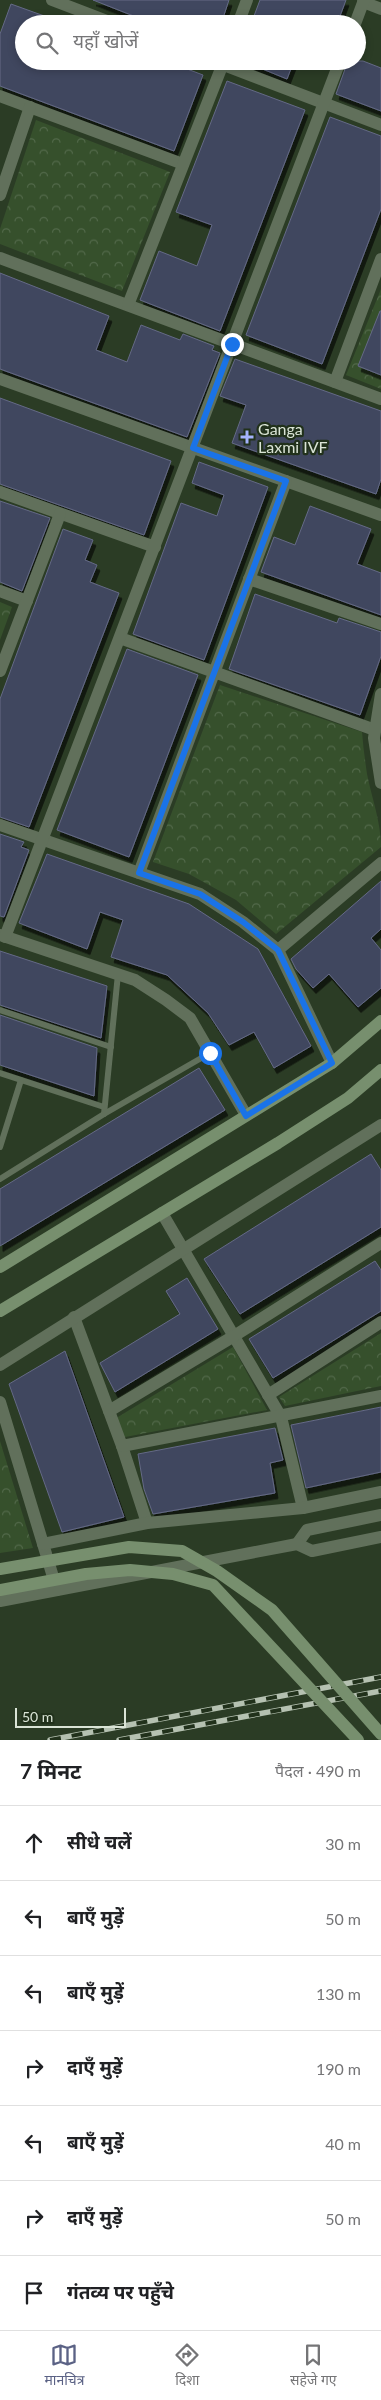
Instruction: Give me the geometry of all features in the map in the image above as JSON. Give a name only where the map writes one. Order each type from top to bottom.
[{"type":"street","points":[[52,0],[91,15]]},
{"type":"street","points":[[241,15],[247,0]]},
{"type":"street","points":[[359,15],[364,1],[381,9]]},
{"type":"street","points":[[128,305],[184,164],[217,70]]},
{"type":"street","points":[[240,70],[381,126]]},
{"type":"street","points":[[246,1116],[190,1018],[135,980],[3,936],[120,638],[337,70]]},
{"type":"street","points":[[0,96],[184,164]]},
{"type":"street","points":[[0,195],[30,107]]},
{"type":"street","points":[[0,258],[381,400]]},
{"type":"street","points":[[334,382],[381,259]]},
{"type":"street","points":[[0,379],[381,515]]},
{"type":"street","points":[[139,873],[286,481]]},
{"type":"street","points":[[0,492],[155,547]]},
{"type":"street","points":[[0,670],[60,514]]},
{"type":"street","points":[[249,578],[381,624]]},
{"type":"street","points":[[0,591],[27,601]]},
{"type":"street","points":[[120,638],[375,730]]},
{"type":"street","points":[[381,694],[374,738],[381,783]]},
{"type":"street","points":[[0,825],[200,894],[243,922],[278,950],[332,1063]]},
{"type":"street","points":[[278,950],[381,863]]},
{"type":"street","points":[[0,1267],[332,1063],[381,1021]]},
{"type":"street","points":[[0,1311],[348,1098],[381,1070]]},
{"type":"street","points":[[0,1365],[381,1125]]},
{"type":"street","points":[[162,1213],[281,1417],[302,1508]]},
{"type":"street","points":[[109,1411],[380,1245]]},
{"type":"street","points":[[74,1317],[122,1446],[147,1523]]},
{"type":"street","points":[[268,1395],[381,1322]]},
{"type":"street","points":[[122,1446],[281,1417],[381,1396]]},
{"type":"street","points":[[0,1402],[57,1590]]},
{"type":"street","points":[[43,1544],[147,1523],[302,1508],[381,1492]]},
{"type":"street","points":[[297,1544],[307,1530],[381,1515]]},
{"type":"street","points":[[0,1601],[297,1544],[312,1551],[381,1537]]},
{"type":"street","points":[[0,1569],[129,1547],[182,1551],[217,1572],[272,1610],[381,1734]]},
{"type":"street","points":[[0,1590],[86,1574],[130,1570],[173,1574],[213,1585],[358,1740]]},
{"type":"lane","points":[[104,1111],[118,974]]},
{"type":"lane","points":[[0,1010],[110,1047]]},
{"type":"lane","points":[[1,1177],[104,1111],[210,1053]]},
{"type":"lane","points":[[0,1073],[104,1111]]},
{"type":"lane","points":[[0,1147],[2,1132],[22,1080]]},
{"type":"green space","points":[[36,120],[170,172],[122,291],[0,244],[0,229]]},
{"type":"green space","points":[[381,289],[381,389],[346,375]]},
{"type":"green space","points":[[0,602],[12,607],[0,640]]},
{"type":"green space","points":[[220,685],[362,732],[367,774],[378,820],[381,847],[276,934],[236,900],[189,874],[153,862]]},
{"type":"green space","points":[[381,1333],[381,1386],[285,1406],[279,1397]]},
{"type":"green space","points":[[233,1347],[267,1410],[120,1438],[113,1420]]},
{"type":"green space","points":[[0,1441],[33,1548],[0,1553]]},
{"type":"building","points":[[93,0],[229,0],[224,15],[131,15]]},
{"type":"building","points":[[260,0],[346,0],[340,15],[254,15]]},
{"type":"building","points":[[11,4],[42,15],[15,15],[15,70],[190,70],[203,75],[174,151],[0,86],[0,34]]},
{"type":"building","points":[[366,62],[381,68],[381,111],[336,94],[345,70],[366,70]]},
{"type":"building","points":[[265,70],[290,70],[287,79]]},
{"type":"building","points":[[227,81],[305,110],[220,331],[140,300],[159,251],[197,266],[212,225],[176,212]]},
{"type":"building","points":[[330,117],[381,136],[381,209],[322,364],[246,335]]},
{"type":"building","points":[[0,273],[109,316],[96,350],[127,362],[141,325],[180,340],[183,334],[214,346],[212,350],[220,353],[187,437],[0,369]]},
{"type":"building","points":[[381,311],[381,375],[358,366]]},
{"type":"building","points":[[235,359],[381,411],[381,479],[376,494],[232,443],[246,405],[220,396]]},
{"type":"building","points":[[0,398],[171,461],[144,535],[0,484]]},
{"type":"building","points":[[199,462],[268,487],[204,660],[133,634],[181,503],[217,516],[224,495],[192,483]]},
{"type":"building","points":[[0,501],[50,518],[22,591],[0,582]]},
{"type":"building","points":[[310,506],[371,529],[357,564],[381,573],[381,615],[261,572],[274,537],[295,545]]},
{"type":"building","points":[[63,529],[93,540],[85,560],[97,565],[90,582],[119,593],[29,827],[0,817],[0,699]]},
{"type":"building","points":[[255,594],[337,623],[339,618],[381,632],[381,656],[360,715],[229,669]]},
{"type":"building","points":[[127,649],[198,675],[129,857],[57,830]]},
{"type":"building","points":[[0,834],[24,842],[21,847],[29,850],[4,917],[0,916]]},
{"type":"building","points":[[47,854],[189,904],[258,949],[311,1046],[274,1068],[254,1032],[229,1045],[208,1013],[167,975],[111,957],[123,920],[100,912],[87,949],[19,923]]},
{"type":"building","points":[[381,881],[381,929],[371,938],[381,950],[381,988],[358,1007],[329,974],[313,988],[296,969],[291,959]]},
{"type":"building","points":[[0,951],[107,986],[101,1038],[0,1005]]},
{"type":"building","points":[[0,1015],[97,1048],[94,1096],[0,1065]]},
{"type":"building","points":[[199,1068],[225,1110],[0,1246],[0,1189]]},
{"type":"building","points":[[371,1154],[381,1170],[381,1227],[240,1314],[204,1259]]},
{"type":"building","points":[[375,1261],[381,1270],[381,1311],[273,1378],[249,1339]]},
{"type":"building","points":[[187,1278],[218,1329],[115,1392],[100,1363],[180,1314],[166,1291]]},
{"type":"building","points":[[65,1351],[124,1517],[62,1532],[9,1384]]},
{"type":"building","points":[[381,1407],[381,1472],[306,1488],[291,1425]]},
{"type":"building","points":[[275,1428],[283,1460],[270,1463],[275,1493],[153,1514],[144,1489],[138,1454]]},
{"type":"railway","points":[[50,1740],[381,1677]]},
{"type":"railway","points":[[119,1740],[381,1691]]},
{"type":"place","name":"Ganga Laxmi IVF","points":[[247,437]]},
{"type":"route","points":[[210,1053],[246,1116],[332,1063],[278,950],[243,922],[200,894],[139,873],[286,481],[193,448],[232,344]]}]
